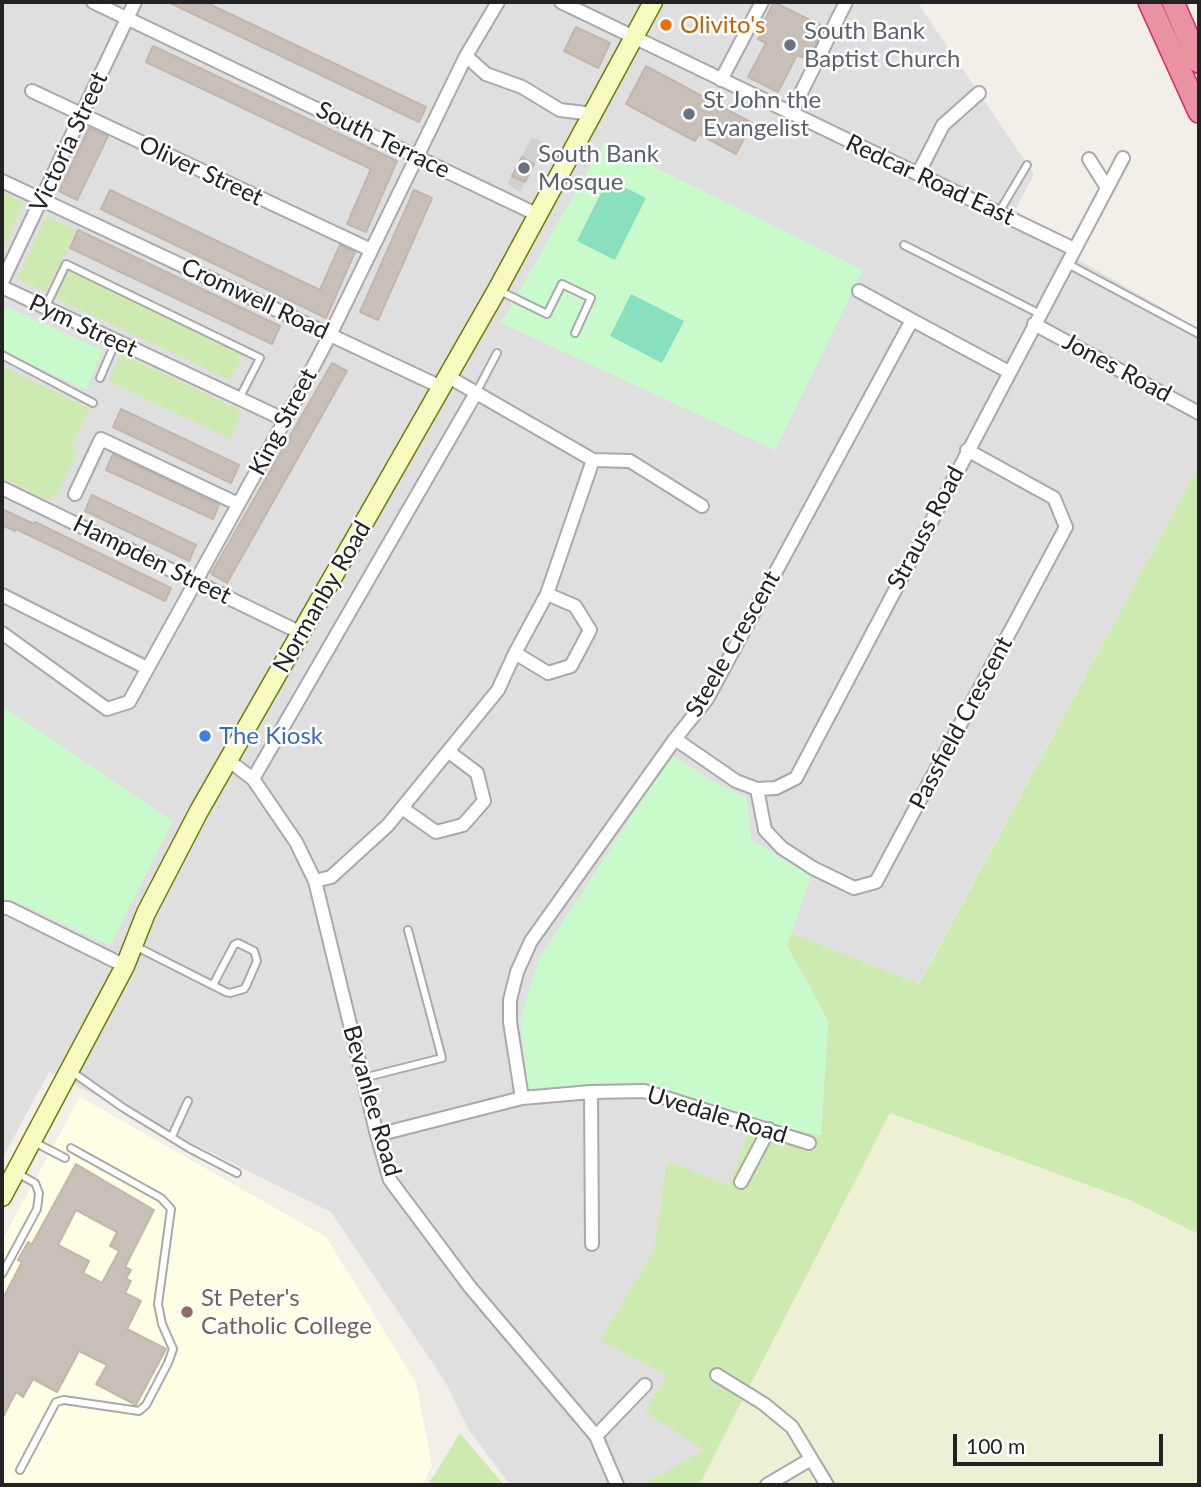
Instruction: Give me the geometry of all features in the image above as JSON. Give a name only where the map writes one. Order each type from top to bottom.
[{"type":"highway","points":[[1149,2],[1199,112]]},
{"type":"highway","points":[[1173,2],[1199,62]]},
{"type":"street","points":[[93,2],[128,18]]},
{"type":"street","name":"Victoria Street","points":[[2,282],[135,2]]},
{"type":"street","name":"King Street","points":[[2,633],[107,709],[129,702],[330,335],[416,155],[466,56],[498,2]]},
{"type":"street","name":"Redcar Road East","points":[[564,2],[1074,248]]},
{"type":"street","name":"Normanby Road","points":[[2,1197],[125,966],[146,913],[228,760],[497,289],[653,2]]},
{"type":"street","points":[[721,80],[762,2]]},
{"type":"street","points":[[791,113],[846,2]]},
{"type":"street","name":"South Terrace","points":[[128,18],[538,215]]},
{"type":"street","points":[[466,56],[486,74],[522,87],[560,110],[593,114]]},
{"type":"street","name":"Oliver Street","points":[[32,91],[371,250]]},
{"type":"street","points":[[918,174],[943,125],[979,93]]},
{"type":"street","name":"Strauss Road","points":[[757,789],[776,788],[796,778],[1123,158]]},
{"type":"street","points":[[1089,159],[1106,186]]},
{"type":"street","points":[[2,181],[41,200]]},
{"type":"street","name":"Cromwell Road","points":[[41,200],[330,335],[476,393],[593,460]]},
{"type":"street","name":"Pym Street","points":[[2,288],[239,399]]},
{"type":"street","points":[[859,291],[1009,372]]},
{"type":"street","name":"Jones Road","points":[[1037,319],[1199,413]]},
{"type":"street","name":"Steele Crescent","points":[[523,1098],[510,1022],[510,1000],[517,972],[531,941],[675,739],[707,699],[912,320]]},
{"type":"street","points":[[253,779],[476,393]]},
{"type":"street","points":[[239,399],[285,420]]},
{"type":"street","points":[[75,494],[101,439],[238,504]]},
{"type":"street","name":"Passfield Crescent","points":[[757,789],[765,830],[782,848],[813,868],[854,888],[876,882],[1066,527],[1054,498],[967,450]]},
{"type":"street","points":[[315,881],[331,877],[388,825],[498,690],[514,653],[547,594],[593,460],[631,461],[702,506]]},
{"type":"street","name":"Hampden Street","points":[[2,488],[302,633]]},
{"type":"street","points":[[514,653],[548,673],[571,666],[590,630],[575,606],[547,594]]},
{"type":"street","points":[[2,595],[147,668]]},
{"type":"street","points":[[675,739],[736,781],[757,789]]},
{"type":"street","points":[[402,808],[436,832],[463,825],[484,802],[477,773],[449,752]]},
{"type":"street","name":"Bevanlee Road","points":[[228,760],[253,779],[296,842],[315,881],[390,1180],[470,1287],[596,1436],[617,1485]]},
{"type":"street","points":[[2,908],[8,908],[125,966]]},
{"type":"street","name":"Uvedale Road","points":[[377,1135],[523,1098],[644,1091],[809,1143]]},
{"type":"street","points":[[591,1092],[592,1244]]},
{"type":"street","points":[[741,1182],[769,1129]]},
{"type":"street","points":[[717,1375],[764,1404],[792,1427],[827,1485]]},
{"type":"street","points":[[596,1436],[645,1385]]},
{"type":"street","points":[[767,1485],[811,1459]]},
{"type":"lane","points":[[999,212],[1027,165]]},
{"type":"lane","points":[[905,246],[1037,319]]},
{"type":"lane","points":[[1067,263],[1199,334]]},
{"type":"lane","points":[[44,309],[66,264],[260,358],[239,399]]},
{"type":"lane","points":[[497,289],[547,314],[562,284],[591,298],[575,332]]},
{"type":"lane","points":[[100,377],[116,341]]},
{"type":"lane","points":[[476,393],[498,353]]},
{"type":"lane","points":[[2,355],[93,402]]},
{"type":"lane","points":[[363,1078],[442,1058],[408,930]]},
{"type":"lane","points":[[133,945],[213,985],[230,993],[244,989],[257,961],[254,951],[239,943],[234,945],[213,985]]},
{"type":"lane","points":[[69,1070],[122,1107],[189,1148],[237,1173]]},
{"type":"lane","points":[[172,1136],[188,1101]]},
{"type":"lane","points":[[32,1141],[65,1158]]},
{"type":"lane","points":[[20,1470],[56,1402],[64,1400],[139,1411],[146,1405],[173,1349],[162,1324],[158,1304],[171,1209],[162,1198],[71,1148]]},
{"type":"lane","points":[[2,1274],[37,1209],[39,1193],[35,1183],[15,1172]]},
{"type":"shaded area","points":[[2,2],[917,2],[1034,174],[1010,220],[1199,329],[1199,465],[918,985],[791,933],[811,876],[751,840],[746,797],[722,787],[671,755],[639,1086],[752,1121],[729,1185],[667,1162],[654,1250],[601,1339],[668,1375],[705,1450],[642,1485],[510,1485],[468,1429],[446,1383],[331,1212],[49,1072],[2,1159]],"holes":[[[532,137],[545,144],[520,191],[507,184]]]},
{"type":"shaded area","points":[[532,137],[546,144],[520,192],[507,184]]},
{"type":"shaded area","name":"St Peter's Catholic College","points":[[80,1097],[326,1237],[416,1383],[432,1466],[422,1485],[2,1485],[2,1241]]},
{"type":"shaded area","points":[[890,1113],[1129,1200],[1199,1234],[1199,1485],[699,1485]]},
{"type":"green space","points":[[604,142],[863,270],[775,450],[501,323]]},
{"type":"green space","points":[[608,179],[646,198],[615,260],[577,241]]},
{"type":"green space","points":[[2,192],[24,203],[2,251]]},
{"type":"green space","points":[[47,216],[76,230],[46,292],[17,278]]},
{"type":"green space","points":[[67,269],[243,352],[230,380],[54,297]]},
{"type":"green space","points":[[631,294],[684,321],[662,363],[610,336]]},
{"type":"green space","points":[[5,306],[102,350],[87,390],[2,351],[2,313]]},
{"type":"green space","points":[[122,354],[242,411],[230,439],[108,381]]},
{"type":"green space","points":[[2,366],[90,409],[71,447],[78,451],[56,496],[47,500],[2,478]]},
{"type":"green space","points":[[1199,465],[1199,1234],[1129,1200],[890,1113],[699,1485],[642,1485],[704,1450],[645,1412],[667,1375],[600,1340],[654,1250],[667,1161],[729,1185],[752,1121],[821,1135],[828,1021],[787,946],[791,933],[919,984]]},
{"type":"green space","points":[[2,706],[173,821],[110,946],[20,903],[2,901]]},
{"type":"green space","points":[[671,755],[722,787],[746,797],[751,840],[811,876],[787,946],[828,1021],[821,1135],[752,1121],[639,1086],[529,1096],[520,1019],[539,959]]},
{"type":"green space","points":[[460,1433],[504,1485],[428,1485]]},
{"type":"building","points":[[168,2],[205,2],[426,107],[419,122]]},
{"type":"building","name":"South Bank Baptist Church","points":[[774,2],[824,27],[813,50],[809,48],[804,58],[797,55],[778,92],[748,77],[766,43],[758,39]]},
{"type":"building","points":[[576,27],[610,43],[598,68],[564,51]]},
{"type":"building","points":[[153,46],[397,161],[366,232],[347,224],[371,169],[146,62]]},
{"type":"building","name":"St John the Evangelist","points":[[646,66],[752,123],[736,154],[699,134],[695,141],[626,104]]},
{"type":"building","points":[[89,128],[108,136],[77,200],[59,191]]},
{"type":"building","name":"South Bank Mosque","points":[[522,157],[534,164],[525,182],[512,176]]},
{"type":"building","points":[[110,190],[320,290],[340,245],[355,252],[326,318],[101,209]]},
{"type":"building","points":[[414,190],[432,198],[378,320],[360,312]]},
{"type":"building","points":[[78,230],[280,326],[272,344],[70,248]]},
{"type":"building","points":[[332,363],[347,371],[227,583],[211,574]]},
{"type":"building","points":[[121,409],[239,465],[231,483],[113,427]]},
{"type":"building","points":[[113,454],[219,505],[213,519],[106,470]]},
{"type":"building","points":[[92,495],[196,545],[189,561],[85,511]]},
{"type":"building","points":[[2,509],[34,524],[35,522],[171,588],[165,601],[16,529],[15,531],[2,525]]},
{"type":"building","points":[[76,1164],[154,1210],[125,1267],[131,1270],[126,1279],[131,1281],[125,1293],[141,1301],[127,1329],[166,1349],[136,1405],[96,1384],[107,1365],[79,1351],[57,1392],[33,1379],[23,1397],[16,1392],[2,1419],[2,1300],[22,1262],[18,1260],[28,1242],[32,1244]],"holes":[[[76,1210],[117,1232],[110,1246],[119,1251],[102,1283],[83,1273],[89,1261],[58,1245]]]},
{"type":"place","name":"Olivito's","points":[[666,25]]},
{"type":"place","name":"South Bank Baptist Church","points":[[790,45]]},
{"type":"place","name":"St John the Evangelist","points":[[689,114]]},
{"type":"place","name":"South Bank Mosque","points":[[524,168]]},
{"type":"place","name":"The Kiosk","points":[[205,736]]},
{"type":"place","name":"St Peter's Catholic College","points":[[187,1312]]}]
